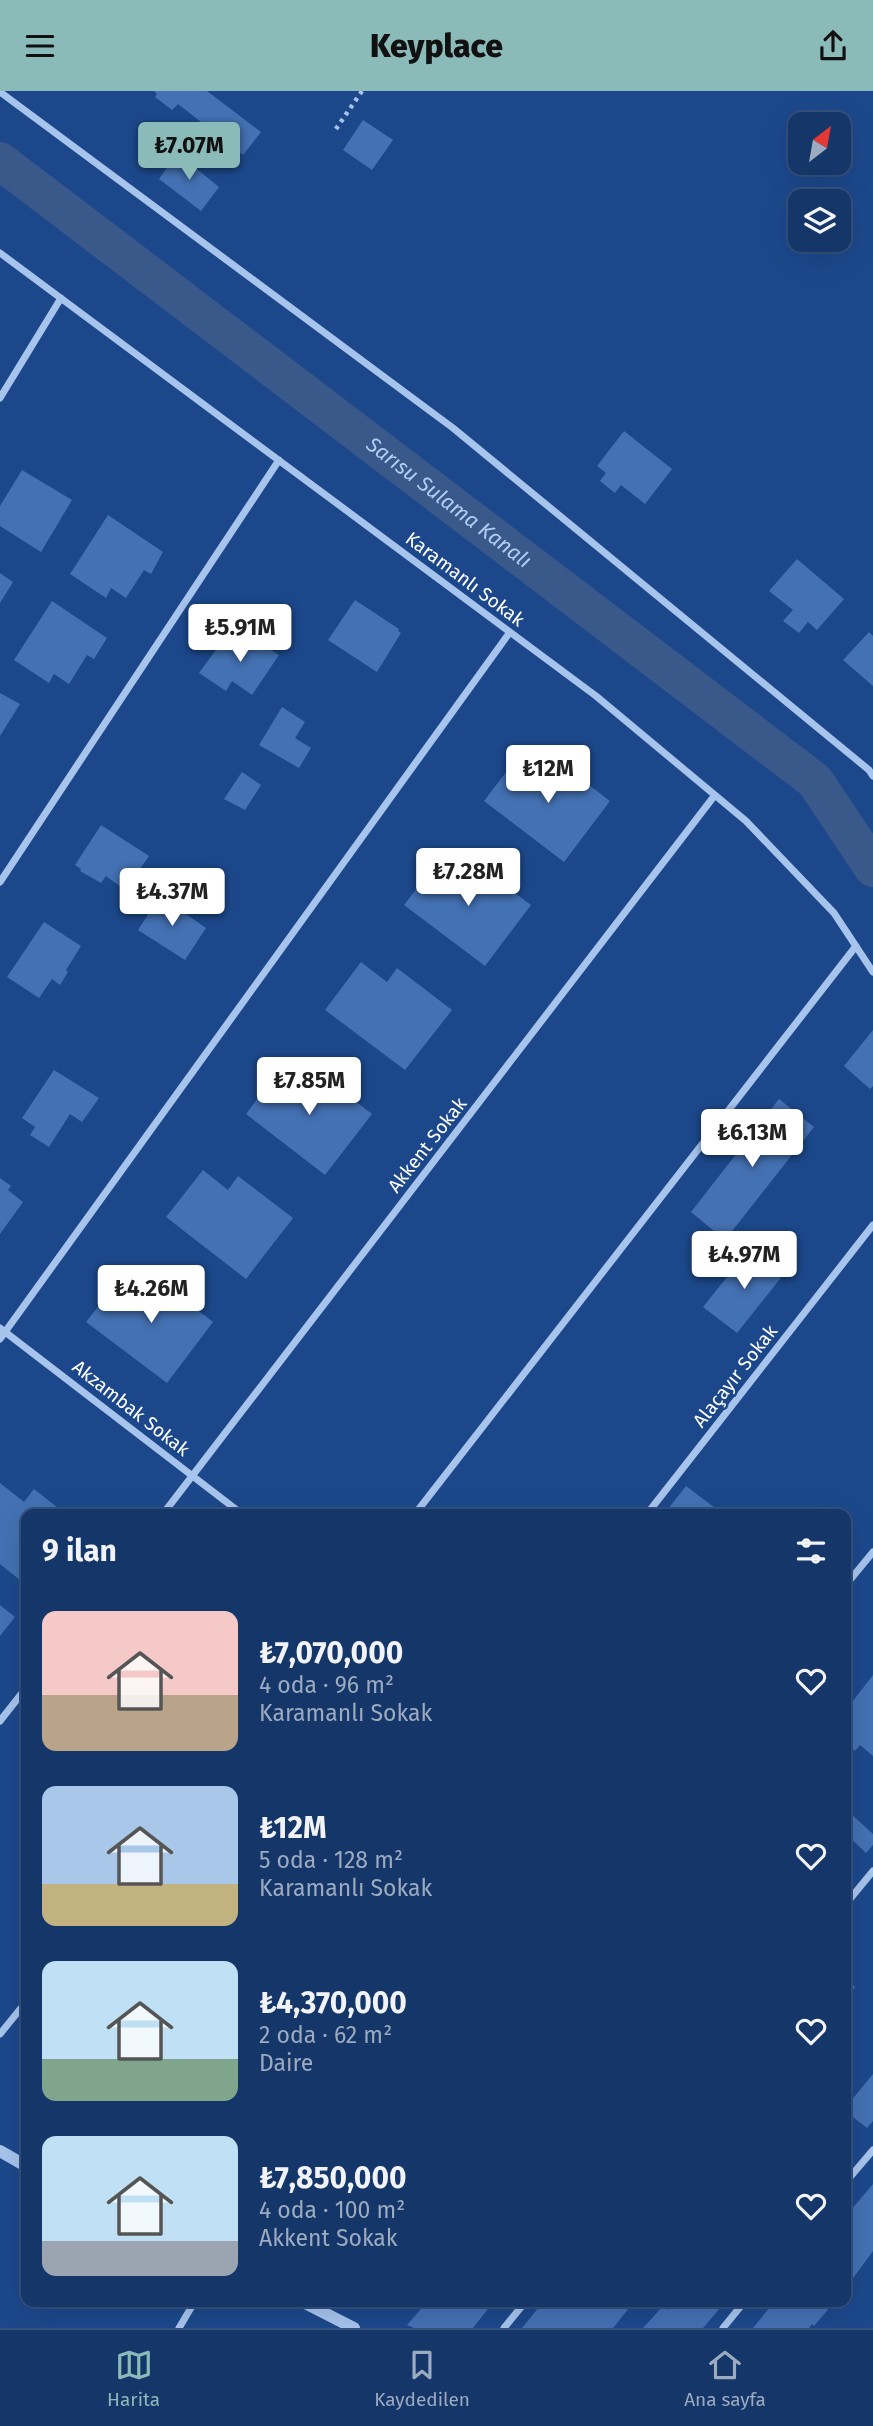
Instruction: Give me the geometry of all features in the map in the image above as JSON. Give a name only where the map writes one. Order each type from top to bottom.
[{"type":"street","points":[[0,92],[453,428],[869,769],[873,776]]},
{"type":"street","name":"Karamanlı Sokak","points":[[0,253],[596,695],[746,821],[834,913],[873,972]]},
{"type":"street","points":[[0,398],[61,298]]},
{"type":"street","points":[[0,882],[279,460]]},
{"type":"street","points":[[0,1339],[3,1329],[510,632]]},
{"type":"street","name":"Akkent Sokak","points":[[167,1509],[715,795]]},
{"type":"street","points":[[419,1509],[856,946]]},
{"type":"street","name":"Alaçayır Sokak","points":[[651,1509],[873,1226]]},
{"type":"street","name":"Akzambak Sokak","points":[[3,1329],[236,1509]]},
{"type":"street","points":[[851,1579],[873,1552]]},
{"type":"street","points":[[0,1721],[21,1694]]},
{"type":"street","points":[[851,1898],[873,1871]]},
{"type":"street","points":[[0,2034],[21,2008]]},
{"type":"street","points":[[851,2176],[873,2150]]},
{"type":"street","points":[[0,2151],[21,2163]]},
{"type":"street","points":[[178,2328],[191,2307]]},
{"type":"street","points":[[313,2307],[354,2328]]},
{"type":"street","points":[[505,2328],[521,2307]]},
{"type":"street","points":[[723,2328],[740,2307]]},
{"type":"path","points":[[336,129],[362,91]]},
{"type":"building","points":[[154,91],[207,91],[261,132],[243,155],[178,104],[172,110],[155,97],[157,94]]},
{"type":"building","points":[[363,120],[393,140],[372,170],[343,150]]},
{"type":"building","points":[[177,153],[219,187],[201,211],[159,179]]},
{"type":"building","points":[[624,431],[672,469],[645,504],[621,485],[615,493],[600,481],[606,473],[597,466]]},
{"type":"building","points":[[22,470],[72,500],[41,552],[0,526],[0,506]]},
{"type":"building","points":[[108,515],[163,552],[151,574],[144,570],[126,598],[111,588],[106,598],[70,574]]},
{"type":"building","points":[[797,559],[844,599],[817,630],[808,622],[799,633],[783,621],[793,610],[769,591]]},
{"type":"building","points":[[0,573],[13,582],[0,603]]},
{"type":"building","points":[[355,600],[401,633],[377,672],[328,640]]},
{"type":"building","points":[[52,601],[107,638],[94,659],[87,655],[69,684],[54,674],[49,683],[14,660]]},
{"type":"building","points":[[239,630],[279,655],[252,695],[232,681],[226,691],[199,673],[221,643],[228,647]]},
{"type":"building","points":[[869,632],[873,636],[873,686],[843,660]]},
{"type":"building","points":[[0,693],[20,704],[0,736]]},
{"type":"building","points":[[282,707],[305,722],[295,738],[311,748],[299,768],[259,745]]},
{"type":"building","points":[[520,754],[545,773],[556,760],[610,801],[564,862],[484,801]]},
{"type":"building","points":[[242,772],[261,785],[245,810],[224,799]]},
{"type":"building","points":[[101,825],[149,856],[125,890],[106,876],[101,883],[75,865]]},
{"type":"building","points":[[441,857],[466,877],[476,864],[531,905],[485,966],[404,905]]},
{"type":"building","points":[[160,896],[206,928],[185,960],[138,930]]},
{"type":"building","points":[[44,922],[81,946],[60,985],[52,979],[39,998],[7,977]]},
{"type":"building","points":[[361,962],[387,982],[397,968],[452,1010],[405,1070],[325,1010]]},
{"type":"building","points":[[873,1030],[873,1086],[870,1089],[844,1066]]},
{"type":"building","points":[[282,1066],[307,1086],[317,1072],[372,1114],[325,1175],[246,1114]]},
{"type":"building","points":[[54,1070],[99,1098],[82,1122],[70,1114],[49,1147],[30,1135],[35,1127],[22,1118]]},
{"type":"building","points":[[779,1099],[814,1127],[725,1240],[691,1212]]},
{"type":"building","points":[[203,1170],[228,1190],[238,1176],[293,1218],[246,1279],[166,1217]]},
{"type":"building","points":[[0,1178],[11,1186],[8,1190],[23,1202],[0,1234]]},
{"type":"building","points":[[750,1248],[784,1274],[737,1333],[703,1307]]},
{"type":"building","points":[[123,1275],[148,1294],[159,1280],[213,1322],[167,1383],[86,1322]]},
{"type":"building","points":[[0,1483],[24,1502],[34,1489],[59,1509],[21,1509],[21,1581],[0,1564]]},
{"type":"building","points":[[686,1486],[716,1509],[668,1509]]},
{"type":"building","points":[[0,1605],[15,1617],[0,1636]]},
{"type":"building","points":[[873,1675],[873,1756],[860,1745],[855,1751],[851,1748],[851,1703]]},
{"type":"building","points":[[851,1814],[873,1834],[873,1845],[866,1853],[851,1839]]},
{"type":"building","points":[[873,2074],[873,2121],[867,2128],[851,2116],[851,2101]]},
{"type":"building","points":[[873,2184],[873,2251],[851,2281],[851,2210]]},
{"type":"building","points":[[423,2307],[489,2307],[473,2328],[414,2328],[407,2325]]},
{"type":"building","points":[[539,2307],[629,2308],[613,2328],[522,2328]]},
{"type":"building","points":[[662,2307],[668,2310],[670,2307],[721,2307],[703,2328],[643,2328]]},
{"type":"building","points":[[770,2307],[830,2307],[814,2326],[812,2324],[809,2328],[753,2328]]},
{"type":"waterway","name":"Sarısu Sulama Kanalı","points":[[0,161],[815,781],[873,868]]}]
